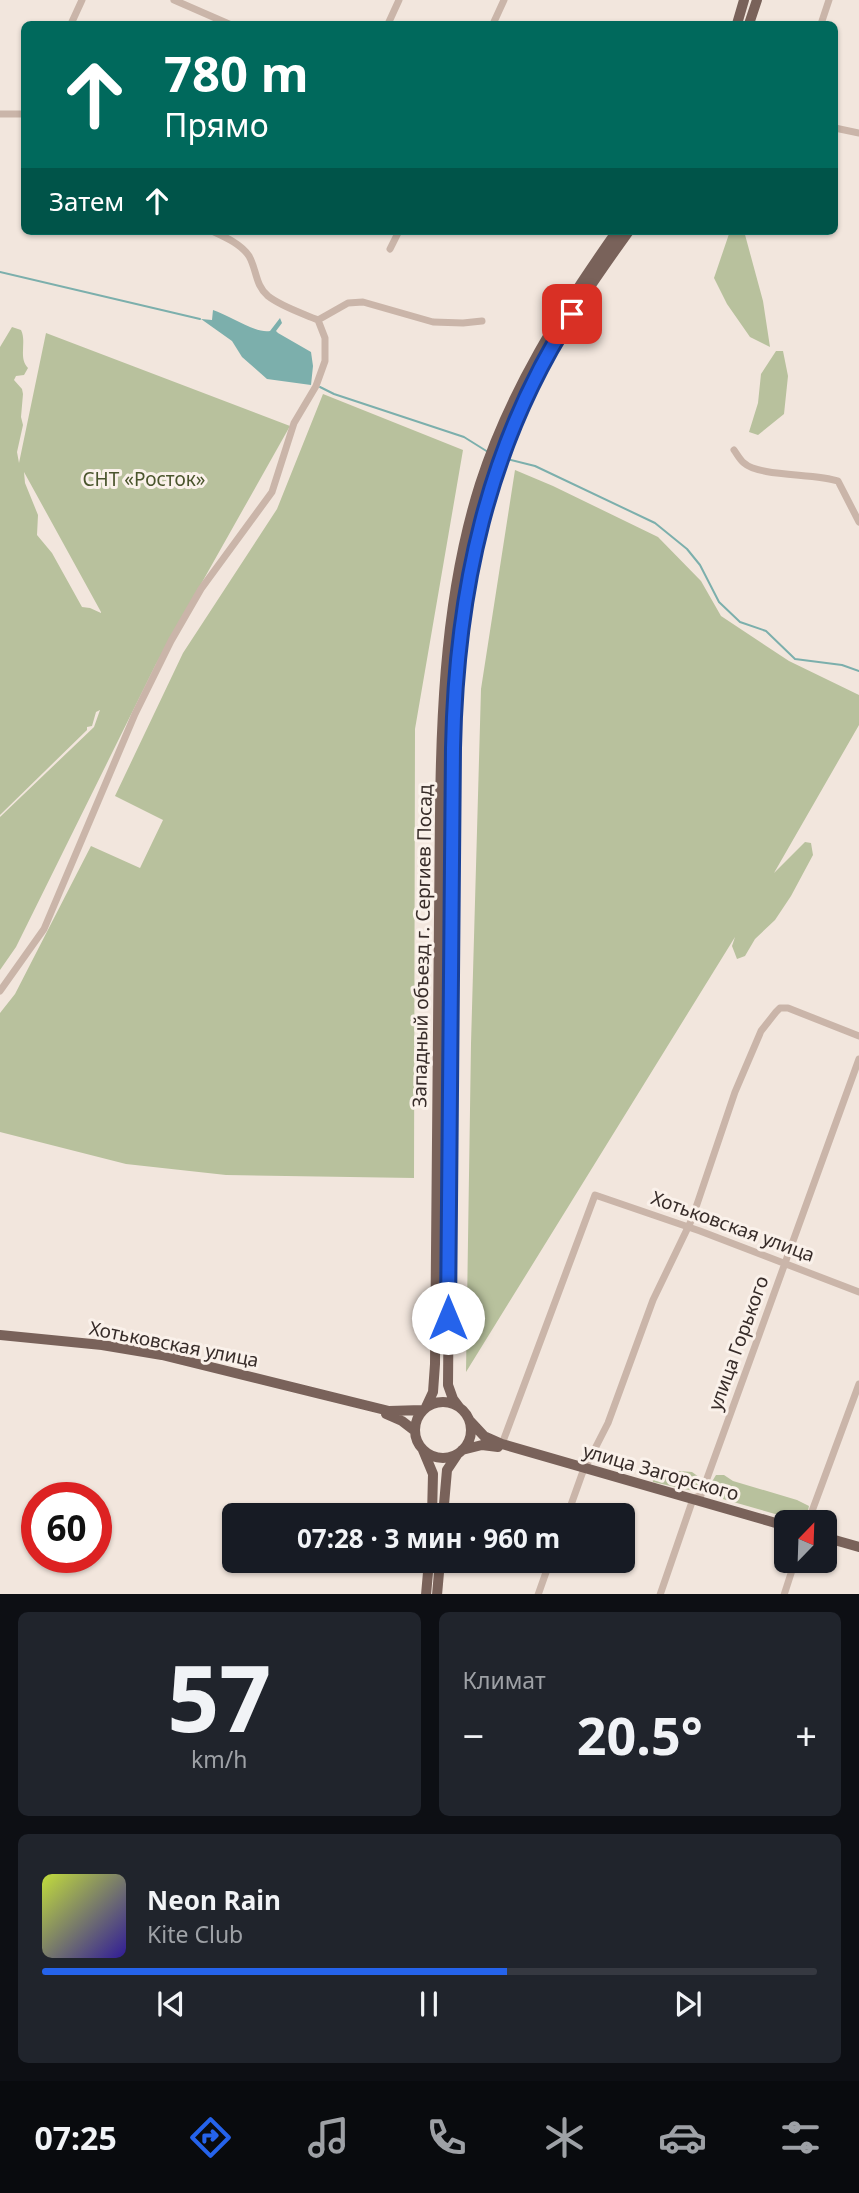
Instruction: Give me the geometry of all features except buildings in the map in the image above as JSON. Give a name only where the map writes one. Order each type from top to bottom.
[{"type":"main road","points":[[738,21],[744,0]]},
{"type":"main road","points":[[750,21],[757,0]]},
{"type":"main road","points":[[484,488],[503,434],[550,330],[614,235]]},
{"type":"main road","points":[[503,434],[559,335],[626,235]]},
{"type":"main road","name":"Западный объезд г. Сергиев Посад","points":[[459,1407],[448,1385],[454,695],[461,624],[484,488]]},
{"type":"main road","name":"Западный объезд г. Сергиев Посад","points":[[424,1409],[433,1392],[435,1364],[444,692],[450,620],[484,488]]},
{"type":"main road","name":"Хотьковская улица","points":[[0,1335],[102,1345],[162,1355],[339,1398]]},
{"type":"main road","points":[[339,1398],[394,1412],[424,1409],[445,1401],[459,1407],[484,1437],[526,1452]]},
{"type":"main road","points":[[339,1398],[392,1417],[415,1431],[433,1474],[432,1503]]},
{"type":"main road","points":[[415,1431],[418,1417],[424,1409]]},
{"type":"main road","points":[[444,1503],[447,1470],[471,1433],[470,1421]]},
{"type":"main road","points":[[423,1449],[439,1458],[482,1445],[526,1452]]},
{"type":"main road","name":"улица Загорского","points":[[526,1452],[774,1523]]},
{"type":"main road","points":[[837,1541],[859,1548]]},
{"type":"main road","points":[[426,1594],[428,1573]]},
{"type":"main road","points":[[437,1594],[439,1573]]},
{"type":"street","points":[[72,21],[82,0]]},
{"type":"street","points":[[174,0],[222,21]]},
{"type":"street","points":[[389,21],[398,0]]},
{"type":"street","points":[[494,21],[505,0]]},
{"type":"street","points":[[822,21],[829,0]]},
{"type":"street","points":[[0,114],[21,114]]},
{"type":"street","points":[[838,129],[859,133]]},
{"type":"street","points":[[0,991],[44,929],[135,714],[171,641],[201,589],[272,492],[294,423],[316,386],[325,361],[324,338],[318,320],[268,296],[258,285],[249,257],[241,248],[219,235]]},
{"type":"street","points":[[390,249],[397,235]]},
{"type":"street","points":[[318,320],[348,303],[363,302],[433,322],[482,321]]},
{"type":"street","points":[[734,450],[745,465],[760,470],[827,477],[838,481],[859,522]]},
{"type":"street","points":[[572,1503],[584,1469],[608,1423],[653,1300],[688,1228],[735,1092],[761,1031],[780,1008],[788,1008],[859,1036]]},
{"type":"street","name":"улица Горького","points":[[660,1594],[692,1499],[701,1495],[859,1059]]},
{"type":"street","name":"Хотьковская улица","points":[[502,1444],[595,1195],[859,1292]]},
{"type":"street","points":[[812,1510],[859,1384]]},
{"type":"street","points":[[538,1594],[546,1573]]},
{"type":"street","points":[[784,1594],[791,1573]]},
{"type":"green space","points":[[729,235],[745,235],[763,301],[770,347],[750,337],[727,304],[714,278]]},
{"type":"green space","name":"СНТ «Росток»","points":[[12,327],[21,330],[24,360],[28,368],[24,375],[16,376],[14,380],[23,394],[23,425],[17,452],[19,463],[46,333],[290,426],[156,664],[16,947],[0,970],[0,817],[94,727],[100,710],[96,712],[92,726],[87,727],[87,730],[0,815],[0,347]],"holes":[[[24,472],[101,613],[82,607],[52,553],[37,535],[38,515],[25,483]]]},
{"type":"green space","points":[[776,351],[783,351],[788,376],[784,414],[758,435],[749,432],[758,403],[761,374]]},
{"type":"green space","points":[[323,394],[463,450],[415,729],[414,1178],[226,1175],[126,1164],[0,1132],[0,1013],[15,994],[91,846],[140,868],[163,820],[115,796],[183,653],[277,509]]},
{"type":"green space","points":[[515,470],[658,537],[701,581],[721,616],[789,661],[859,695],[859,725],[774,873],[805,842],[811,843],[813,855],[791,896],[775,920],[755,939],[745,956],[737,959],[732,946],[735,937],[466,1372],[471,1044],[481,689]]},
{"type":"green space","points":[[654,1469],[692,1472],[703,1480],[698,1492],[653,1482]]},
{"type":"green space","points":[[716,1475],[724,1475],[733,1481],[797,1500],[809,1506],[808,1510],[774,1510],[774,1514],[709,1495],[710,1485]]},
{"type":"water","points":[[213,310],[264,331],[270,331],[280,318],[282,323],[276,331],[311,352],[311,385],[267,379],[242,357],[232,341],[201,319],[212,320]]},
{"type":"waterway","points":[[0,272],[200,319]]},
{"type":"waterway","points":[[320,387],[464,437],[488,452]]},
{"type":"waterway","points":[[503,458],[535,466],[655,523],[687,549],[700,565],[719,602],[740,622],[766,631],[795,659],[842,665],[859,671]]},
{"type":"route","points":[[448,1318],[453,748],[454,695],[461,624],[489,490],[508,436],[527,395],[572,314]]}]
